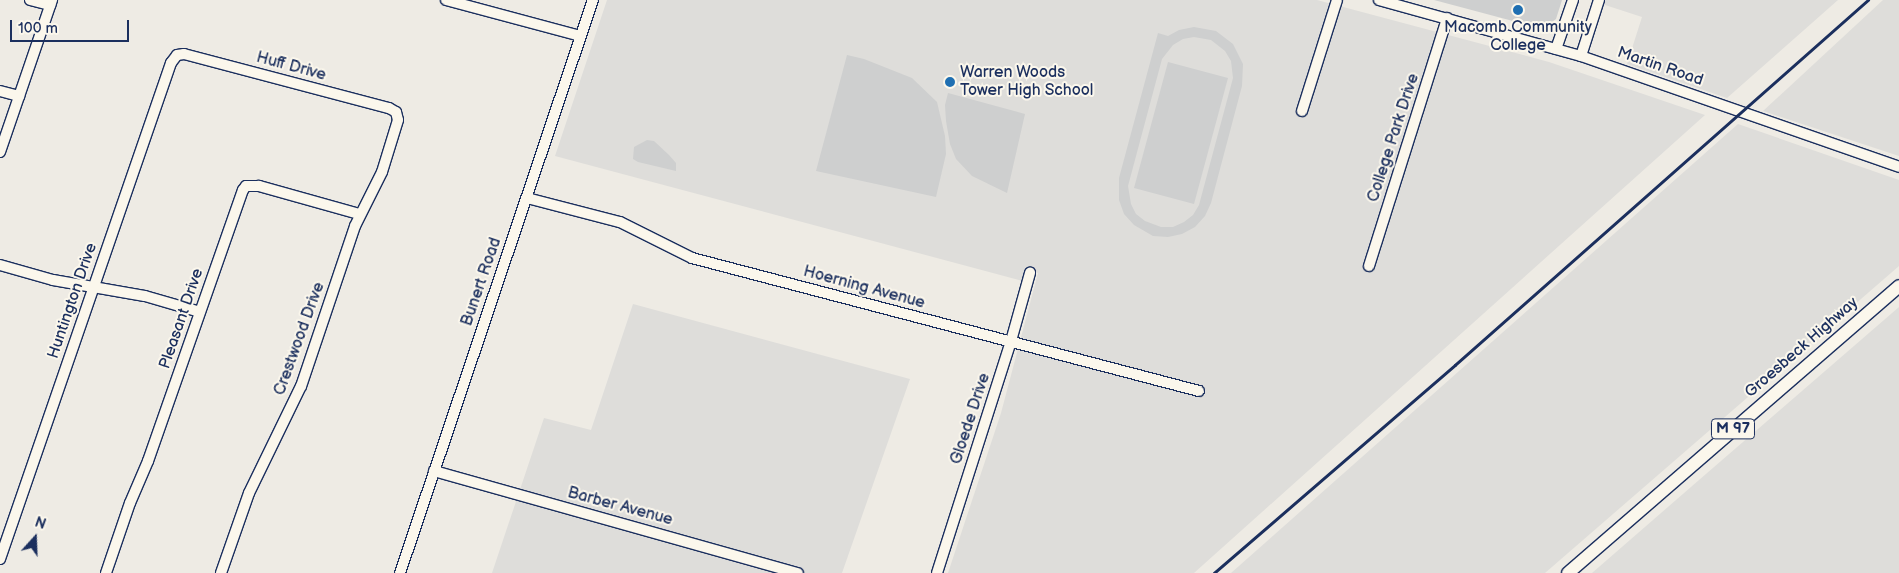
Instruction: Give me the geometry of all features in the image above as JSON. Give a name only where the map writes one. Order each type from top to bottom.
[{"type":"main road","name":"Groesbeck Highway","points":[[1568,573],[1899,286]]},
{"type":"street","points":[[0,152],[51,3],[30,0]]},
{"type":"street","points":[[446,0],[580,36]]},
{"type":"street","name":"Bunert Road","points":[[400,573],[592,0]]},
{"type":"street","points":[[1302,111],[1337,0]]},
{"type":"street","name":"Martin Road","points":[[1379,0],[1581,56],[1899,167]]},
{"type":"street","points":[[1556,49],[1572,0]]},
{"type":"street","points":[[1581,56],[1599,0]]},
{"type":"street","name":"College Park Drive","points":[[1369,266],[1447,18]]},
{"type":"street","name":"Huff Drive","points":[[177,55],[192,56],[383,106],[396,112]]},
{"type":"street","name":"Huntington Drive","points":[[0,559],[171,63],[177,55]]},
{"type":"street","points":[[0,91],[19,96]]},
{"type":"street","name":"Crestwood Drive","points":[[221,573],[249,493],[301,386],[359,214],[382,172],[397,127],[396,112]]},
{"type":"street","name":"Pleasant Drive","points":[[106,573],[241,193],[246,186],[259,186],[359,214]]},
{"type":"street","name":"Hoerning Avenue","points":[[527,198],[620,222],[692,258],[1200,391]]},
{"type":"street","points":[[0,265],[53,280],[145,296],[200,312]]},
{"type":"street","name":"Gloede Drive","points":[[937,573],[1011,341],[1030,273]]},
{"type":"street","name":"Barber Avenue","points":[[434,471],[798,573]]},
{"type":"shaded area","points":[[607,0],[1317,0],[1549,62],[1705,115],[1194,573],[948,573],[1001,413],[1038,273],[1026,269],[1023,281],[555,156]]},
{"type":"shaded area","name":"Macomb Community College","points":[[1434,0],[1562,0],[1556,19],[1543,29]]},
{"type":"shaded area","points":[[1603,0],[1838,0],[1727,98],[1627,64],[1642,17],[1602,4]]},
{"type":"shaded area","points":[[1883,0],[1899,0],[1899,156],[1763,111]]},
{"type":"shaded area","points":[[1194,27],[1216,31],[1233,44],[1243,64],[1242,86],[1211,203],[1205,216],[1195,227],[1182,234],[1168,237],[1153,236],[1134,225],[1124,214],[1119,200],[1119,178],[1158,33],[1168,36],[1179,30]],"holes":[[[1194,37],[1211,40],[1225,51],[1231,61],[1233,78],[1199,205],[1193,215],[1184,222],[1173,227],[1161,227],[1145,221],[1136,214],[1131,204],[1128,186],[1162,59],[1173,45],[1183,39]]]},
{"type":"shaded area","points":[[847,55],[864,59],[912,78],[937,102],[945,136],[946,154],[936,197],[816,171]]},
{"type":"shaded area","points":[[1168,62],[1228,78],[1194,204],[1134,188]]},
{"type":"shaded area","points":[[948,93],[1025,114],[1007,193],[972,176],[956,159],[950,144],[946,121],[945,105]]},
{"type":"shaded area","points":[[1738,124],[1899,180],[1899,266],[1545,573],[1231,573]]},
{"type":"shaded area","points":[[647,140],[654,141],[669,155],[676,163],[676,171],[638,162],[633,159],[634,147]]},
{"type":"shaded area","points":[[633,304],[910,379],[842,573],[492,573],[544,418],[591,430]]},
{"type":"shaded area","points":[[1899,307],[1899,573],[1592,573],[1699,480]]},
{"type":"railway","points":[[1214,573],[1455,365],[1868,0]]},
{"type":"place","name":"Macomb Community College","points":[[1518,10]]},
{"type":"place","name":"Warren Woods Tower High School","points":[[950,82]]}]
